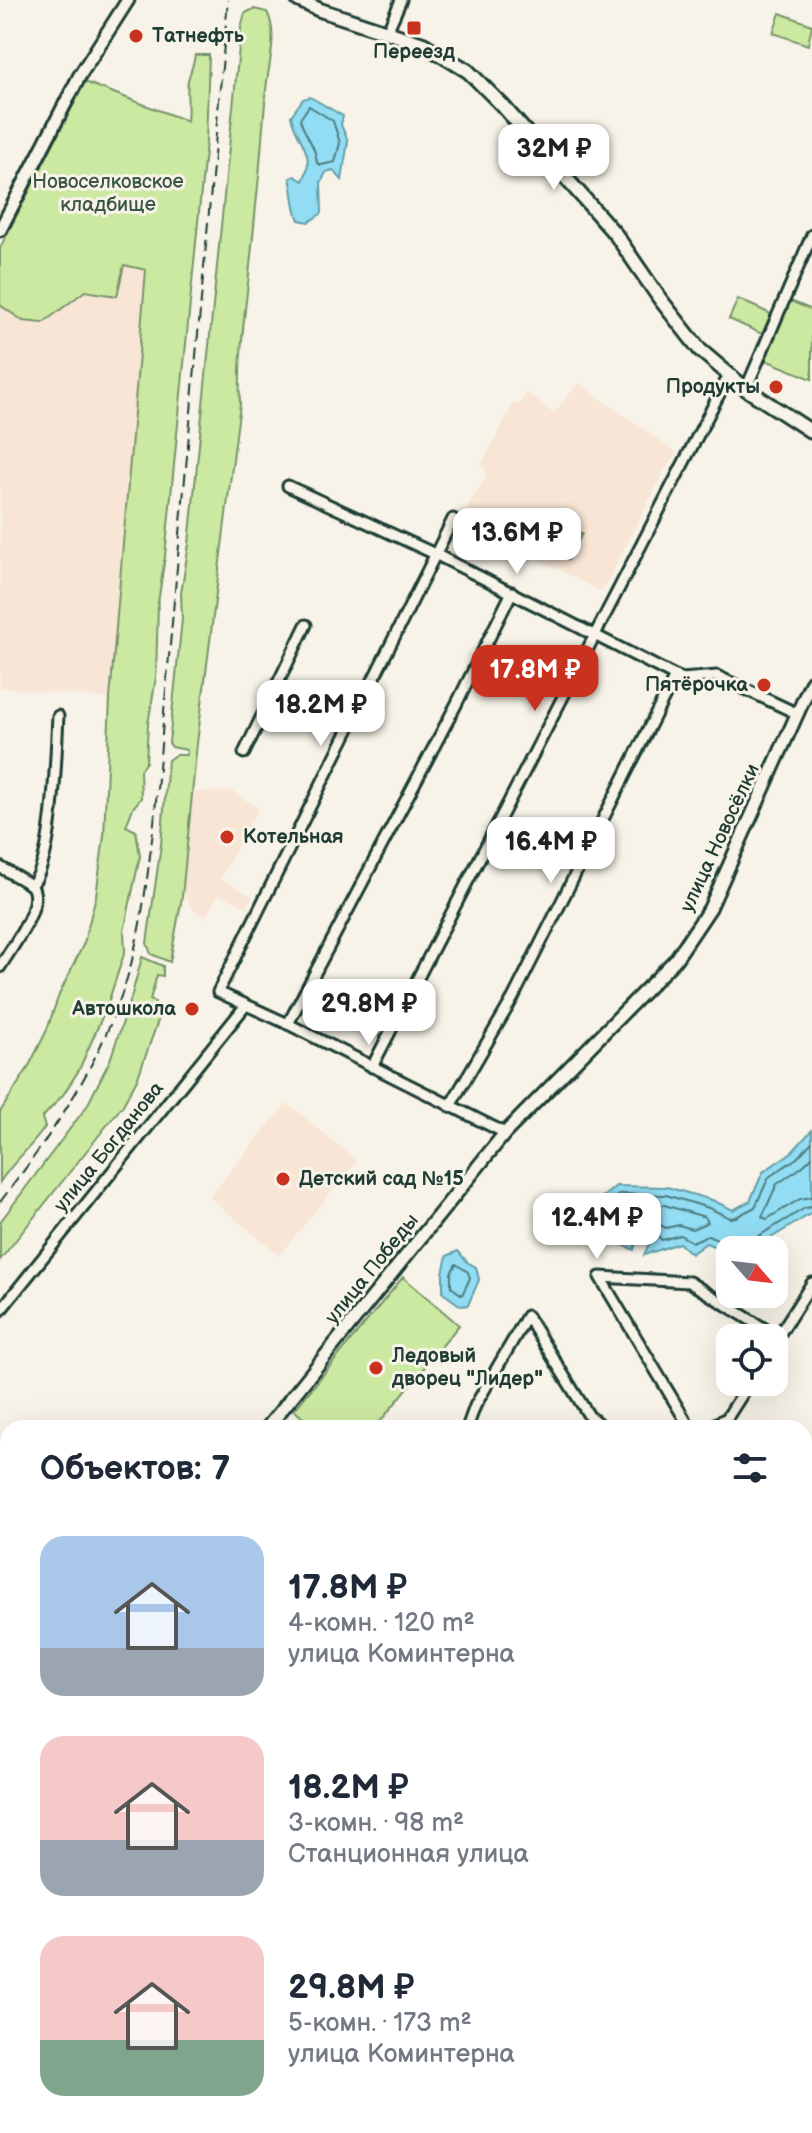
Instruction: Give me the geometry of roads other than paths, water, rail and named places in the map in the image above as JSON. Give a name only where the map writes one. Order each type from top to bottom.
[{"type":"main road","points":[[298,0],[423,44],[468,71],[502,105],[616,235],[700,350],[746,389],[812,432]]},
{"type":"street","points":[[0,230],[80,75],[128,0]]},
{"type":"street","points":[[387,32],[401,0]]},
{"type":"street","points":[[746,389],[812,235]]},
{"type":"street","points":[[372,1067],[729,375]]},
{"type":"street","points":[[288,486],[435,554],[675,676],[682,679],[717,676],[798,714]]},
{"type":"street","points":[[453,519],[218,992],[505,1133]]},
{"type":"street","points":[[288,1024],[512,592]]},
{"type":"street","points":[[244,753],[306,625]]},
{"type":"street","points":[[450,1106],[513,998],[675,676]]},
{"type":"street","name":"улица Новосёлки","points":[[505,1133],[675,960],[697,929],[723,881],[812,681]]},
{"type":"street","points":[[31,885],[41,870],[46,849],[58,716]]},
{"type":"street","points":[[0,867],[31,885],[36,894],[34,909],[0,967]]},
{"type":"street","name":"улица Богданова","points":[[0,1311],[246,1005]]},
{"type":"street","name":"улица Победы","points":[[273,1420],[505,1133]]},
{"type":"street","points":[[685,1420],[600,1277],[689,1282],[752,1324]]},
{"type":"street","points":[[786,1324],[812,1283]]},
{"type":"street","points":[[470,1420],[527,1316],[594,1420]]},
{"type":"street","points":[[723,1420],[741,1396]]},
{"type":"water","points":[[310,97],[343,116],[341,125],[348,141],[342,180],[333,170],[326,172],[321,183],[322,213],[309,222],[299,220],[290,178],[295,176],[303,181],[307,171],[307,155],[291,116],[303,99]]},
{"type":"water","points":[[812,1130],[812,1213],[774,1236],[716,1236],[716,1247],[706,1243],[691,1254],[679,1243],[644,1255],[652,1237],[636,1241],[634,1250],[600,1234],[591,1218],[599,1200],[616,1186],[667,1187],[712,1200],[733,1210],[750,1201],[763,1172],[792,1152]]},
{"type":"water","points":[[458,1251],[476,1267],[479,1280],[468,1305],[461,1306],[443,1293],[447,1256]]},
{"type":"railway","points":[[0,1202],[59,1120],[93,1062],[120,1000],[145,896],[228,0]]},
{"type":"place","name":"Переезд","points":[[414,28]]},
{"type":"place","name":"Татнефть","points":[[136,36]]},
{"type":"place","name":"Продукты","points":[[776,387]]},
{"type":"place","name":"Пятёрочка","points":[[764,685]]},
{"type":"place","name":"Котельная","points":[[227,837]]},
{"type":"place","name":"Автошкола","points":[[192,1009]]},
{"type":"place","name":"Детский сад №15","points":[[283,1179]]},
{"type":"place","name":"Ледовый дворец \"Лидер\"","points":[[376,1368]]},
{"type":"park label","name":"Новоселковское кладбище","points":[[108,194]]}]
